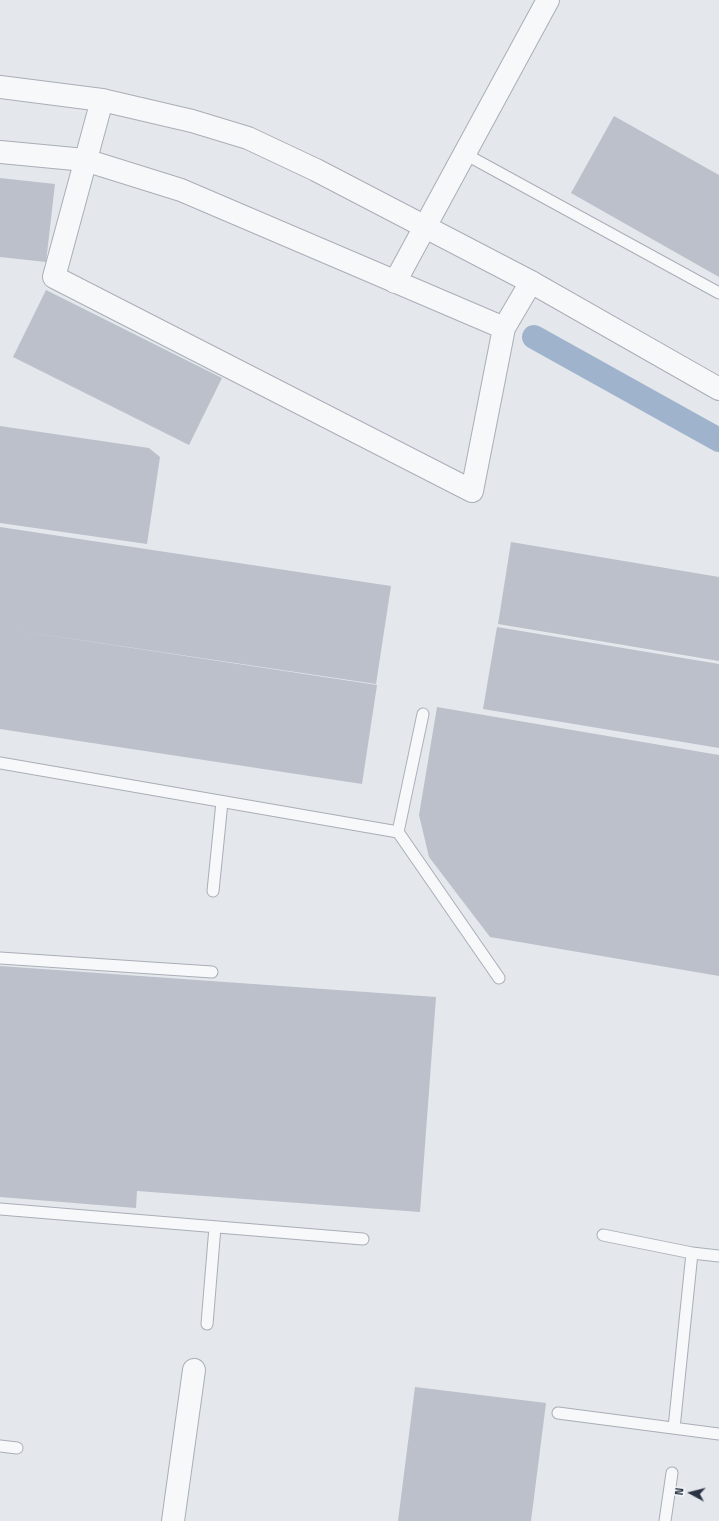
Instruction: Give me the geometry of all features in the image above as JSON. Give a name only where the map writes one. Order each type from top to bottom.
[{"type":"street","points":[[395,282],[547,0]]},
{"type":"street","points":[[0,87],[102,100],[192,121],[248,138],[316,170],[531,282],[719,389]]},
{"type":"street","points":[[102,100],[54,277],[472,491],[504,328],[531,282]]},
{"type":"street","points":[[0,152],[85,160],[181,190],[504,328]]},
{"type":"street","points":[[173,1521],[194,1370]]},
{"type":"lane","points":[[465,154],[719,293]]},
{"type":"lane","points":[[398,832],[423,714]]},
{"type":"lane","points":[[0,763],[398,832],[499,978]]},
{"type":"lane","points":[[213,891],[222,802]]},
{"type":"lane","points":[[0,958],[212,972]]},
{"type":"lane","points":[[0,1209],[363,1239]]},
{"type":"lane","points":[[207,1324],[215,1227]]},
{"type":"lane","points":[[603,1235],[692,1253],[719,1256]]},
{"type":"lane","points":[[674,1428],[692,1253]]},
{"type":"lane","points":[[558,1413],[719,1434]]},
{"type":"lane","points":[[0,1446],[18,1448]]},
{"type":"lane","points":[[665,1521],[672,1473]]},
{"type":"building","points":[[614,116],[719,175],[719,277],[571,193]]},
{"type":"building","points":[[0,178],[55,184],[46,262],[0,257]]},
{"type":"building","points":[[46,290],[222,378],[189,445],[13,357]]},
{"type":"building","points":[[0,426],[149,448],[160,457],[147,544],[0,523]]},
{"type":"building","points":[[0,527],[391,586],[376,684],[0,628]]},
{"type":"building","points":[[511,542],[719,577],[719,661],[498,624]]},
{"type":"building","points":[[497,627],[719,664],[719,748],[483,709]]},
{"type":"building","points":[[0,628],[377,685],[362,784],[0,729]]},
{"type":"building","points":[[437,707],[719,755],[719,976],[490,937],[429,857],[419,815]]},
{"type":"building","points":[[0,966],[436,997],[420,1212],[137,1191],[136,1208],[0,1197]]},
{"type":"building","points":[[415,1387],[546,1403],[531,1521],[398,1521]]},
{"type":"waterway","points":[[534,337],[719,440]]}]
